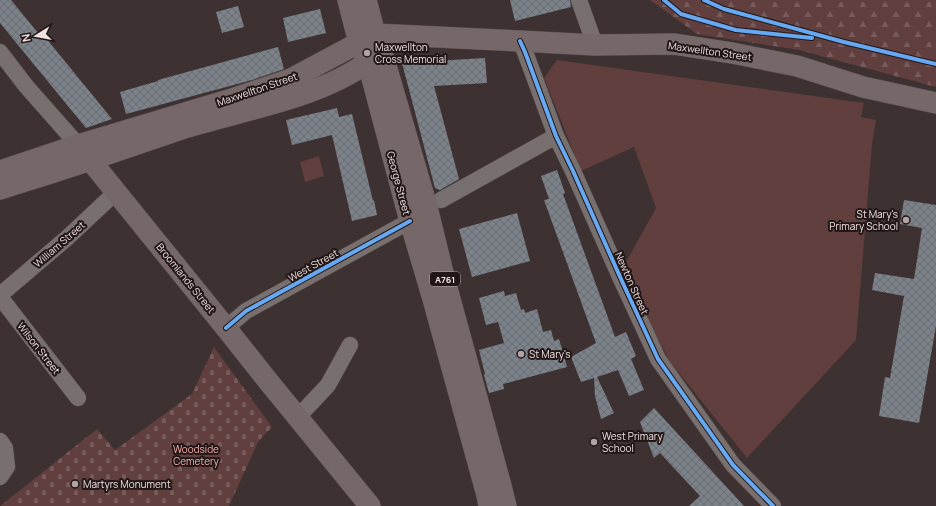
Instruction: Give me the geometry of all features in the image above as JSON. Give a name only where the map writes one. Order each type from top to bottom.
[{"type":"main road","name":"George Street","points":[[348,0],[371,48],[427,207],[506,506]]},
{"type":"main road","name":"George Street","points":[[366,0],[371,48],[410,221],[433,299],[489,506]]},
{"type":"main road","name":"Maxwellton Street","points":[[85,152],[185,128],[302,95],[352,73],[371,48],[430,37],[595,45],[674,44],[732,53],[797,66],[863,87],[936,103]]},
{"type":"main road","points":[[0,171],[85,152]]},
{"type":"main road","points":[[0,189],[85,152]]},
{"type":"main road","name":"Broomlands Street","points":[[85,152],[370,506]]},
{"type":"street","points":[[579,0],[595,45]]},
{"type":"street","name":"Newton Street","points":[[520,41],[556,136],[574,170],[621,279],[658,359],[733,465],[773,506]]},
{"type":"street","name":"Broomlands Street","points":[[0,52],[26,86],[85,152]]},
{"type":"street","points":[[442,200],[556,136]]},
{"type":"street","name":"William Street","points":[[0,296],[116,192]]},
{"type":"street","name":"West Street","points":[[226,328],[246,311],[410,221]]},
{"type":"street","name":"Wilson Street","points":[[0,296],[78,398]]},
{"type":"street","points":[[298,417],[328,385],[350,345]]},
{"type":"street","points":[[0,441],[5,448],[6,467],[0,477]]},
{"type":"green space","points":[[650,0],[936,0],[936,87],[799,50],[697,34]]},
{"type":"green space","points":[[557,60],[864,103],[861,117],[876,120],[872,144],[856,340],[747,458],[671,363],[621,271],[656,208],[634,147],[581,171],[544,78]]},
{"type":"green space","points":[[319,156],[324,176],[305,182],[300,162]]},
{"type":"green space","name":"Woodside Cemetery","points":[[214,347],[272,427],[258,442],[229,506],[0,506],[97,429],[115,450],[192,394]]},
{"type":"building","points":[[0,0],[11,0],[43,39],[45,37],[112,119],[86,128],[0,23]]},
{"type":"building","points":[[510,0],[570,0],[571,7],[515,21]]},
{"type":"building","points":[[238,6],[244,27],[222,33],[216,12]]},
{"type":"building","points":[[320,9],[326,33],[288,42],[283,18]]},
{"type":"building","points":[[278,47],[284,69],[252,80],[126,114],[120,92]]},
{"type":"building","points":[[485,58],[487,83],[434,86],[459,179],[440,190],[435,188],[402,63]]},
{"type":"building","points":[[337,108],[339,117],[352,114],[377,215],[352,221],[332,135],[292,145],[286,120]]},
{"type":"building","points":[[557,170],[565,193],[563,194],[615,337],[626,332],[636,356],[631,359],[644,390],[629,396],[618,370],[597,377],[614,413],[601,419],[595,396],[594,378],[581,382],[571,357],[596,343],[544,200],[549,199],[541,176]]},
{"type":"building","points":[[904,200],[936,205],[936,326],[919,423],[879,416],[885,377],[890,378],[904,296],[872,290],[875,273],[914,279],[922,228],[900,224]]},
{"type":"building","points":[[517,213],[530,261],[472,277],[459,229]]},
{"type":"building","name":"St Mary's","points":[[504,291],[505,296],[516,293],[521,310],[524,309],[525,313],[537,309],[543,332],[551,330],[554,341],[559,339],[567,367],[503,384],[504,389],[489,393],[479,350],[504,343],[498,322],[486,325],[479,298]]},
{"type":"building","points":[[654,408],[744,506],[689,506],[700,496],[660,453],[654,458],[640,422]]},
{"type":"cycle path","points":[[664,0],[681,14],[736,30],[812,38]]},
{"type":"cycle path","points":[[704,0],[724,9],[844,42],[936,64]]},
{"type":"cycle path","points":[[520,41],[556,136],[658,359],[733,465],[773,506]]},
{"type":"cycle path","points":[[226,328],[246,311],[410,221]]},
{"type":"place","name":"Maxwellton Cross Memorial","points":[[367,53]]},
{"type":"place","name":"St Mary's Primary School","points":[[906,220]]},
{"type":"place","name":"St Mary's","points":[[521,354]]},
{"type":"place","name":"West Primary School","points":[[594,442]]},
{"type":"place","name":"Martyrs Monument","points":[[75,484]]}]
